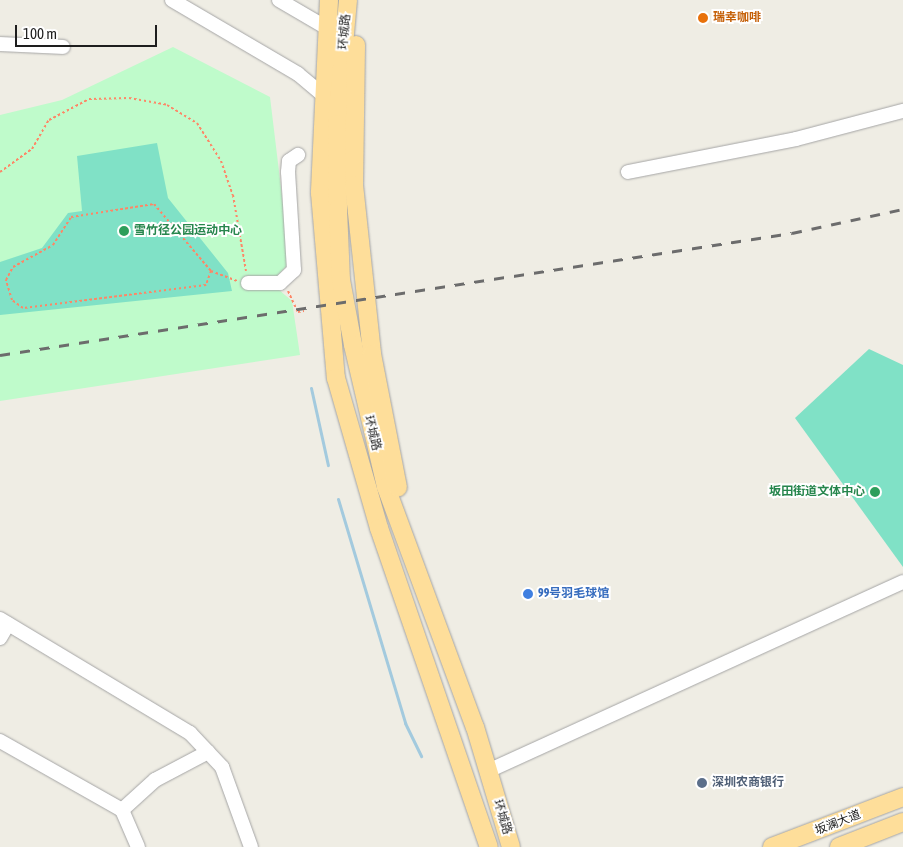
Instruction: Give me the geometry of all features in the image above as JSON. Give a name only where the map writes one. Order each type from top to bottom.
[{"type":"main road","name":"环城路","points":[[329,0],[322,94],[322,254],[336,378],[378,528],[487,845]]},
{"type":"main road","name":"环城路","points":[[348,0],[337,124],[342,280],[386,487],[488,771],[511,844]]},
{"type":"main road","points":[[360,0],[352,100],[361,257],[383,422],[422,588]]},
{"type":"main road","name":"坂澜大道","points":[[772,847],[903,797]]},
{"type":"main road","name":"坂澜大道","points":[[839,847],[903,822]]},
{"type":"street","points":[[172,0],[298,74],[322,94]]},
{"type":"street","points":[[279,0],[328,28]]},
{"type":"street","points":[[0,44],[63,48]]},
{"type":"street","points":[[628,172],[796,139],[903,111]]},
{"type":"street","points":[[248,282],[280,283],[294,270],[288,172],[289,162],[298,155]]},
{"type":"street","points":[[488,771],[903,582]]},
{"type":"street","points":[[0,638],[4,622],[190,733],[222,767],[251,847]]},
{"type":"street","points":[[0,742],[122,810],[138,847]]},
{"type":"street","points":[[122,810],[155,780],[208,752]]},
{"type":"path","points":[[0,172],[32,149],[49,120],[89,99],[128,98],[167,105],[197,123],[221,160],[232,195],[248,282],[211,272],[154,204],[71,217],[53,245],[13,267],[6,280],[12,300],[23,308],[206,285],[211,272]]},
{"type":"path","points":[[295,296],[298,312],[304,311]]},
{"type":"green space","points":[[173,47],[270,97],[290,262],[271,283],[292,301],[300,355],[0,401],[0,115],[62,100]]},
{"type":"green space","name":"雪竹径公园运动中心","points":[[157,143],[168,198],[228,273],[232,291],[0,315],[0,262],[42,248],[68,213],[82,211],[77,156]]},
{"type":"green space","name":"坂田街道文体中心","points":[[869,349],[903,365],[903,567],[795,418]]},
{"type":"waterway","points":[[311,388],[328,465]]},
{"type":"waterway","points":[[338,499],[405,723],[421,756]]},
{"type":"railway","points":[[0,355],[792,233],[903,209]]},
{"type":"place","name":"瑞幸咖啡","points":[[703,18]]},
{"type":"place","name":"雪竹径公园运动中心","points":[[124,231]]},
{"type":"place","name":"坂田街道文体中心","points":[[875,492]]},
{"type":"place","name":"99号羽毛球馆","points":[[528,594]]},
{"type":"place","name":"深圳农商银行","points":[[702,783]]}]
